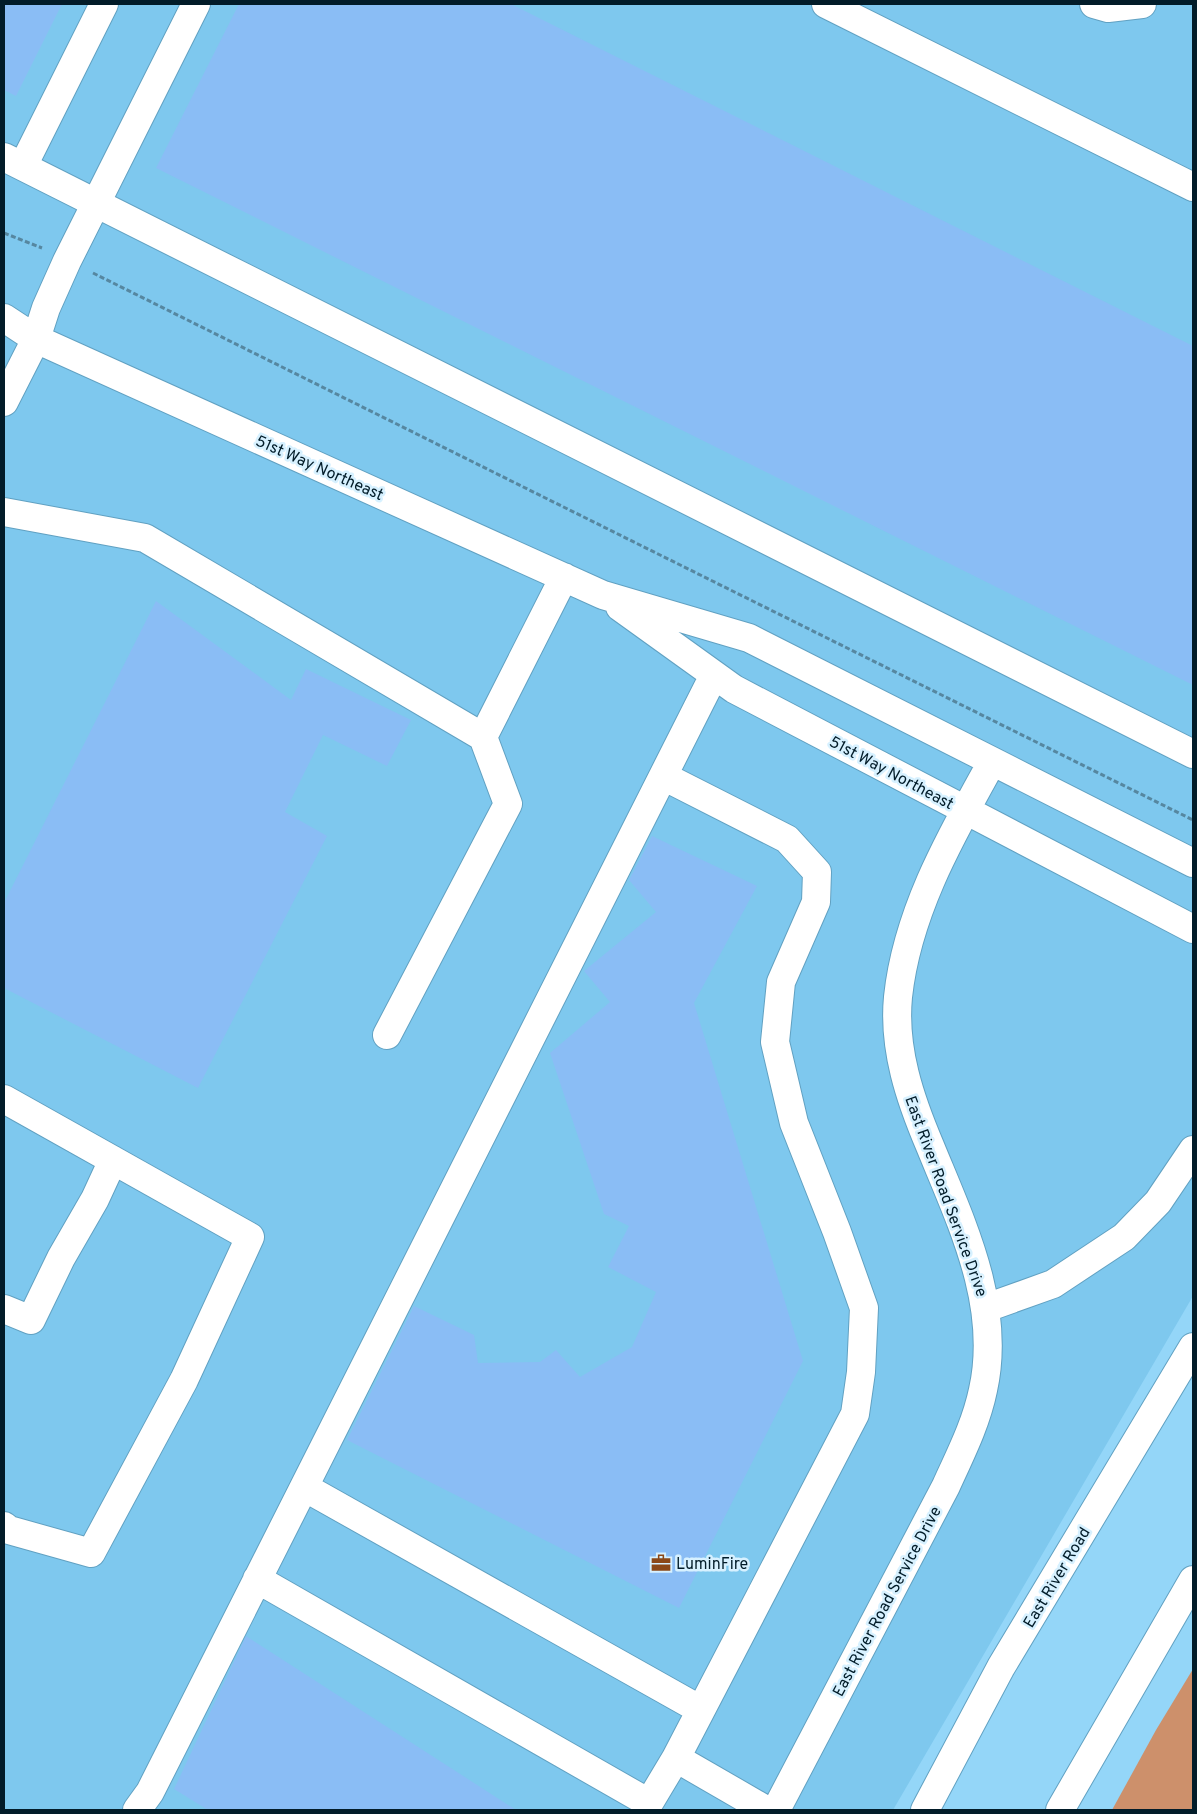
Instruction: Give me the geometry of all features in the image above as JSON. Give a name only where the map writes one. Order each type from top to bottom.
[{"type":"street","points":[[104,4],[13,162],[1193,754]]},
{"type":"street","points":[[4,402],[36,340],[46,308],[67,261],[196,4]]},
{"type":"street","points":[[826,4],[1193,186]]},
{"type":"street","points":[[1094,4],[1108,8],[1142,4]]},
{"type":"street","name":"51st Way Northeast","points":[[4,318],[36,340],[603,595],[749,638],[1193,863]]},
{"type":"street","points":[[4,512],[145,538],[483,737],[508,804],[387,1036]]},
{"type":"street","points":[[483,737],[564,577]]},
{"type":"street","name":"51st Way Northeast","points":[[603,595],[734,689],[1193,929]]},
{"type":"street","points":[[138,1810],[150,1792],[714,675]]},
{"type":"street","name":"East River Road Service Drive","points":[[776,1810],[887,1601],[970,1434],[983,1390],[988,1362],[986,1308],[982,1287],[951,1198],[912,1104],[900,1055],[898,998],[905,954],[918,908],[965,811],[992,762]]},
{"type":"street","points":[[257,1579],[647,1807],[676,1758],[855,1414],[861,1372],[864,1308],[837,1232],[794,1123],[775,1042],[781,982],[816,902],[817,872],[787,838],[663,776]]},
{"type":"street","points":[[4,1099],[250,1237],[184,1380],[91,1553],[9,1530],[4,1526]]},
{"type":"street","points":[[986,1308],[1053,1284],[1124,1237],[1158,1202],[1193,1150]]},
{"type":"street","points":[[4,1308],[31,1320],[61,1258],[95,1199],[113,1160]]},
{"type":"street","name":"East River Road","points":[[925,1810],[1001,1667],[1193,1347]]},
{"type":"street","points":[[304,1486],[701,1710]]},
{"type":"street","points":[[1060,1810],[1193,1580]]},
{"type":"street","points":[[676,1758],[766,1810]]},
{"type":"path","points":[[4,233],[67,261],[1193,820]]},
{"type":"shaded area","points":[[4,4],[1193,4],[1193,1296],[893,1810],[4,1810]]},
{"type":"shaded area","points":[[1193,1669],[1193,1810],[1112,1810],[1156,1730]]},
{"type":"building","points":[[4,4],[62,4],[16,96],[4,90]]},
{"type":"building","points":[[239,4],[511,4],[1193,346],[1193,685],[156,168]]},
{"type":"building","points":[[156,601],[291,700],[306,669],[411,720],[387,766],[323,735],[285,812],[327,836],[198,1088],[4,988],[4,903]]},
{"type":"building","points":[[652,836],[757,886],[694,1003],[803,1361],[679,1608],[347,1440],[414,1306],[474,1335],[478,1363],[540,1362],[556,1350],[580,1377],[632,1347],[656,1292],[608,1267],[629,1226],[604,1214],[550,1053],[610,1002],[584,971],[656,912],[629,880]]},
{"type":"building","points":[[246,1636],[516,1810],[208,1810],[174,1789]]},
{"type":"place","name":"LuminFire","points":[[661,1563]]}]
